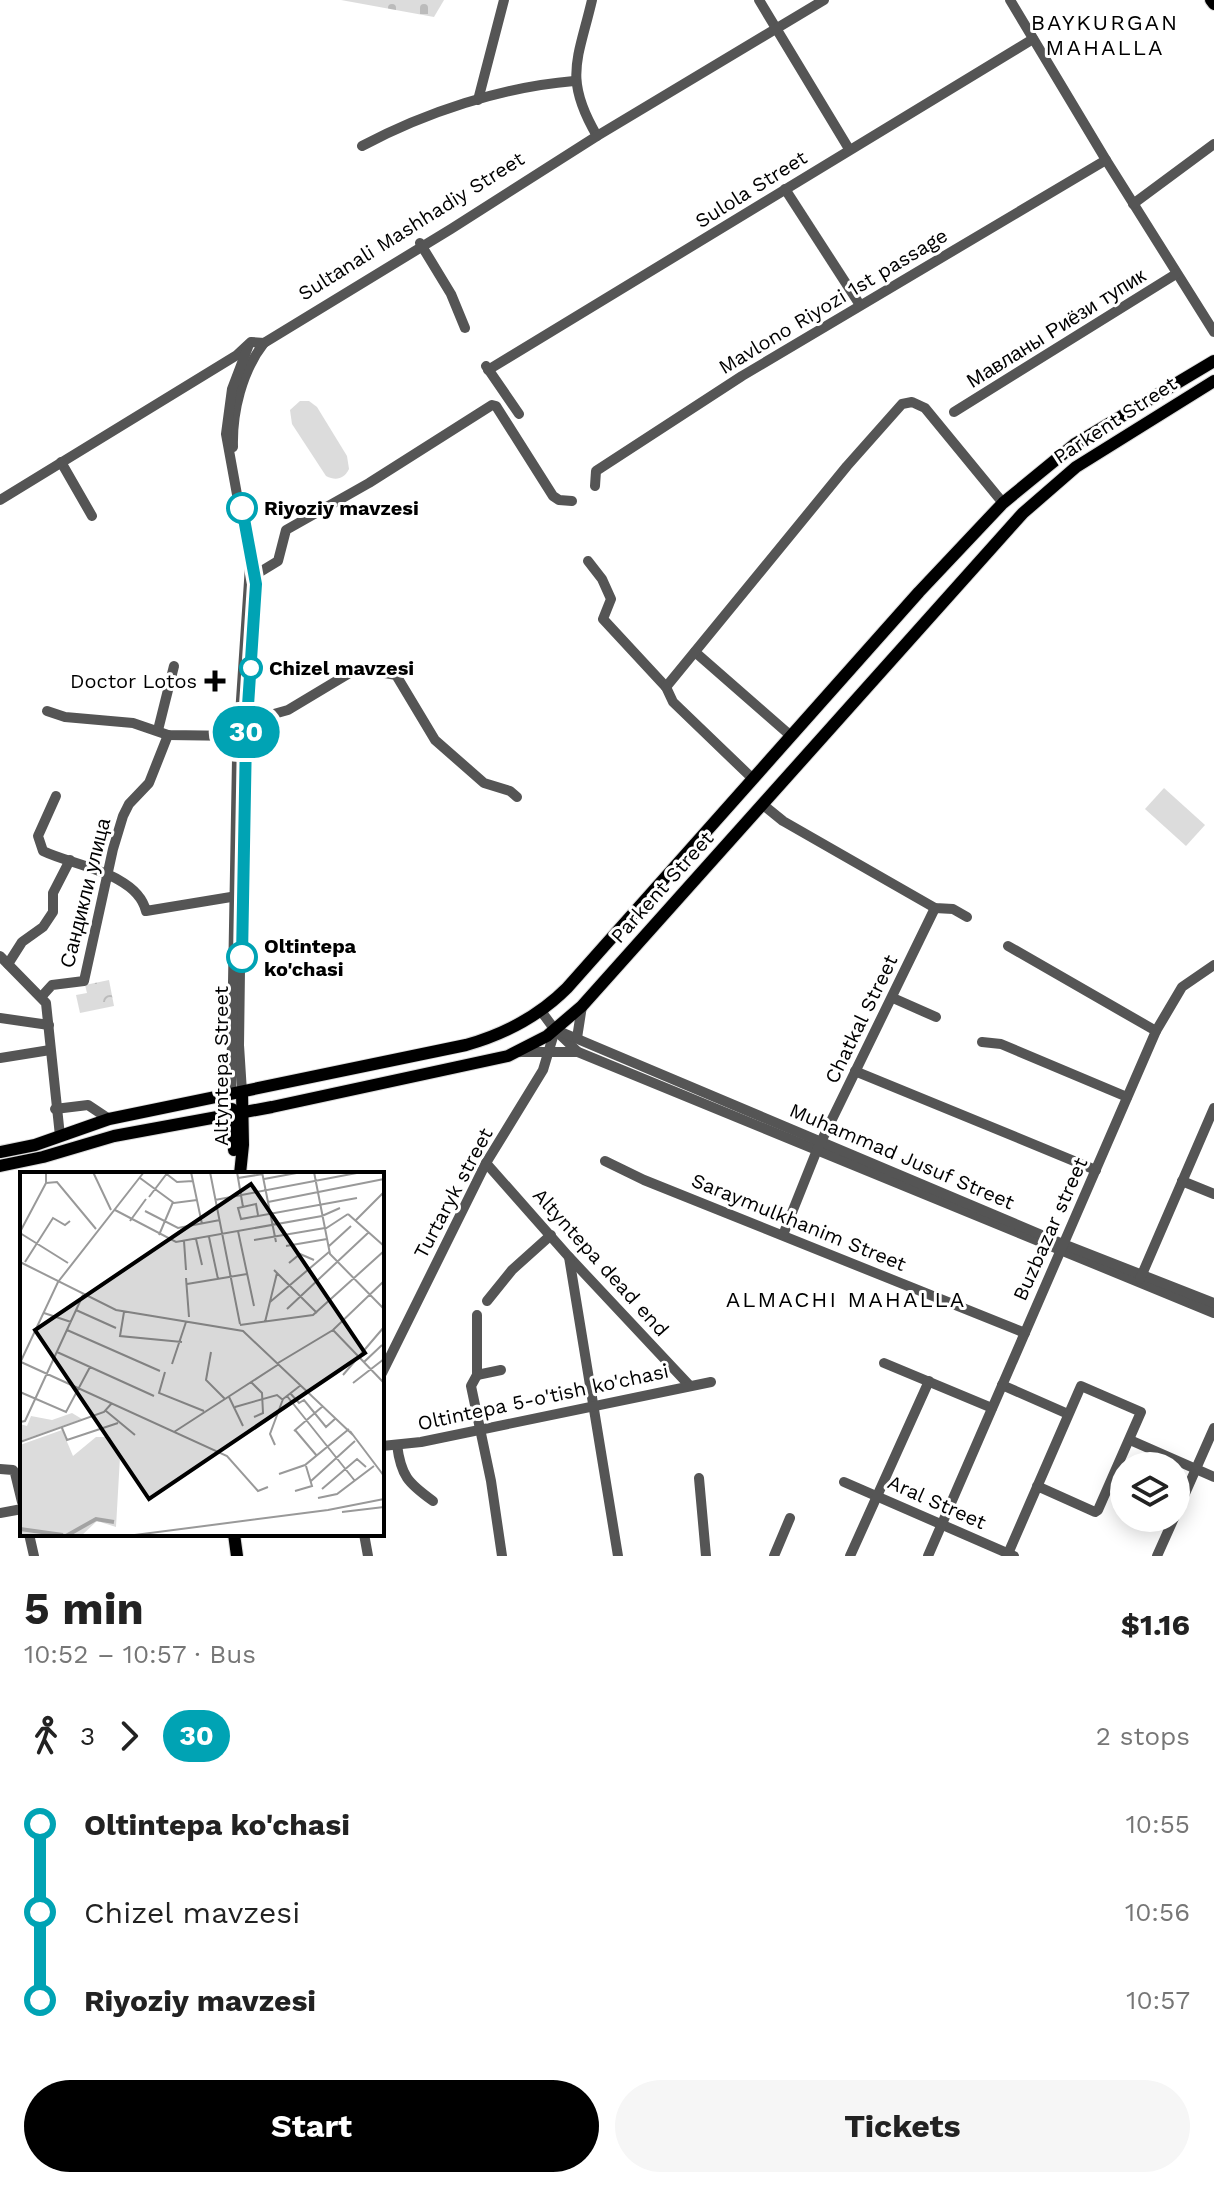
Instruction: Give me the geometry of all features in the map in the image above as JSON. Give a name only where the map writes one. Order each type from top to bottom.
[{"type":"main road","name":"Parkent Street","points":[[0,1152],[35,1145],[109,1119],[466,1045],[509,1030],[541,1011],[567,988],[928,582],[1003,503],[1083,439],[1214,361]]},
{"type":"main road","name":"Parkent Street","points":[[0,1166],[114,1136],[496,1059],[520,1052],[555,1030],[582,1006],[1023,513],[1076,467],[1214,381]]},
{"type":"main road","name":"Altyntepa Street","points":[[237,1093],[240,1172]]},
{"type":"main road","name":"Altyntepa Street","points":[[232,1172],[238,1113]]},
{"type":"main road","points":[[227,1536],[231,1556]]},
{"type":"main road","points":[[234,1536],[237,1556]]},
{"type":"street","points":[[478,100],[504,0]]},
{"type":"street","points":[[592,0],[574,81],[580,105],[597,136]]},
{"type":"street","points":[[759,0],[849,149]]},
{"type":"street","name":"Sultаnali Mashhadiy Street","points":[[251,342],[253,348],[260,340],[824,0]]},
{"type":"street","points":[[1010,0],[1214,332]]},
{"type":"street","name":"Sulola Street","points":[[519,414],[487,368],[1033,39]]},
{"type":"street","points":[[362,146],[423,119],[478,100],[543,84],[574,81]]},
{"type":"street","points":[[1133,204],[1214,144]]},
{"type":"street","name":"Mavlono Riyozi 1st passage","points":[[595,486],[596,471],[605,464],[860,305],[1106,160]]},
{"type":"street","points":[[785,189],[860,305]]},
{"type":"street","points":[[421,245],[451,294],[465,328]]},
{"type":"street","name":"Sultаnali Mashhadiy Street","points":[[264,343],[421,245]]},
{"type":"street","name":"Мавланы Риёзи тупик","points":[[954,412],[1176,274]]},
{"type":"street","points":[[0,500],[237,355],[251,342],[264,343]]},
{"type":"street","name":"Altyntepa Street","points":[[238,896],[243,714],[253,571],[228,452],[227,416],[236,377],[251,342]]},
{"type":"street","name":"Altyntepa Street","points":[[244,534],[233,434],[242,387],[251,363],[264,343]]},
{"type":"street","points":[[666,687],[847,466],[902,404],[916,402],[925,408],[1003,503]]},
{"type":"street","points":[[253,571],[278,561],[286,530],[369,483],[494,405],[553,496],[572,501]]},
{"type":"street","points":[[61,462],[92,516]]},
{"type":"street","points":[[588,561],[602,579],[611,599],[603,619],[666,687],[673,702],[753,779]]},
{"type":"street","points":[[695,652],[791,736]]},
{"type":"street","name":"Сандикли улица","points":[[42,996],[52,985],[84,981],[123,816],[129,804],[149,783],[163,732],[174,666]]},
{"type":"street","points":[[243,714],[263,717],[288,710],[358,668],[396,675],[435,740],[484,783],[510,791],[517,797]]},
{"type":"street","points":[[47,711],[65,717],[133,723],[163,732],[239,736]]},
{"type":"street","name":"Altyntepa Street","points":[[237,1093],[239,736],[243,714]]},
{"type":"street","points":[[56,796],[38,836],[43,851],[131,886],[144,900],[146,911],[238,896]]},
{"type":"street","points":[[762,804],[783,821],[935,908],[953,909],[967,917]]},
{"type":"street","points":[[60,1136],[47,1006],[42,996],[4,960],[43,927],[53,912],[53,893],[70,860]]},
{"type":"street","name":"Chatkal Street","points":[[783,1235],[820,1146],[935,908]]},
{"type":"street","points":[[1008,946],[1156,1031]]},
{"type":"street","name":"Buzbazar street","points":[[928,1556],[1156,1031],[1182,987],[1214,965]]},
{"type":"street","points":[[893,998],[936,1017]]},
{"type":"street","points":[[577,1038],[582,1006]]},
{"type":"street","points":[[541,1011],[555,1030]]},
{"type":"street","points":[[0,1018],[49,1025]]},
{"type":"street","name":"Muhammad Jusuf Street","points":[[555,1030],[1062,1247],[1214,1303]]},
{"type":"street","name":"Muhammad Jusuf Street","points":[[555,1030],[578,1052],[820,1146]]},
{"type":"street","name":"Turtaryk street","points":[[384,1369],[486,1163],[543,1070],[555,1030]]},
{"type":"street","points":[[982,1042],[1001,1044],[1127,1097]]},
{"type":"street","points":[[0,1058],[50,1050]]},
{"type":"street","name":"Muhammad Jusuf Street","points":[[520,1052],[578,1052]]},
{"type":"street","points":[[855,1071],[1096,1170]]},
{"type":"street","points":[[55,1109],[88,1105],[109,1119]]},
{"type":"street","points":[[1140,1276],[1214,1108]]},
{"type":"street","name":"Saraymulkhanim Street","points":[[605,1161],[644,1180],[1025,1333]]},
{"type":"street","name":"Altyntepa dead end","points":[[486,1163],[689,1385]]},
{"type":"street","points":[[1182,1181],[1214,1194]]},
{"type":"street","points":[[487,1301],[512,1270],[551,1235]]},
{"type":"street","points":[[569,1257],[618,1556]]},
{"type":"street","name":"Muhammad Jusuf Street","points":[[1140,1276],[1214,1313]]},
{"type":"street","points":[[477,1315],[477,1375],[471,1386],[502,1556]]},
{"type":"street","points":[[884,1363],[992,1408]]},
{"type":"street","points":[[477,1375],[501,1370]]},
{"type":"street","points":[[850,1556],[929,1381]]},
{"type":"street","name":"Oltintepa 5-o'tish ko'chasi","points":[[384,1446],[594,1408],[711,1382]]},
{"type":"street","points":[[1002,1385],[1068,1414]]},
{"type":"street","points":[[1010,1555],[1037,1486],[1079,1388],[1085,1386],[1141,1412],[1098,1510],[1095,1512],[1037,1486]]},
{"type":"street","points":[[1190,1484],[1214,1428]]},
{"type":"street","points":[[1130,1440],[1214,1477]]},
{"type":"street","points":[[397,1445],[400,1467],[411,1485],[433,1501]]},
{"type":"street","points":[[0,1469],[13,1470],[20,1494]]},
{"type":"street","points":[[699,1478],[706,1556]]},
{"type":"street","name":"Aral Street","points":[[844,1482],[1010,1555]]},
{"type":"street","points":[[0,1513],[20,1509]]},
{"type":"street","points":[[774,1556],[790,1518]]},
{"type":"street","points":[[1157,1556],[1168,1532]]},
{"type":"street","points":[[29,1536],[34,1556]]},
{"type":"street","points":[[364,1536],[368,1556]]},
{"type":"green space","points":[[341,0],[444,0],[434,17]]},
{"type":"green space","points":[[300,401],[309,401],[317,407],[347,456],[349,469],[342,477],[326,476],[292,424],[290,410]]},
{"type":"green space","points":[[1164,788],[1205,825],[1186,846],[1145,809]]},
{"type":"green space","points":[[109,980],[114,1006],[80,1013],[76,995],[87,993],[85,985]]},
{"type":"bus line","name":"30","points":[[242,508],[256,584],[246,736],[242,957]]},
{"type":"place","name":"Riyoziy mavzesi","points":[[242,508]]},
{"type":"place","name":"Chizel mavzesi","points":[[251,668]]},
{"type":"place","name":"Doctor Lotos","points":[[215,681]]},
{"type":"place","name":"Oltintepa ko'chasi","points":[[242,957]]},
{"type":"district","name":"BAYKURGAN MAHALLA","points":[[1105,34]]},
{"type":"district","name":"ALMACHI MAHALLA","points":[[846,1299]]}]
